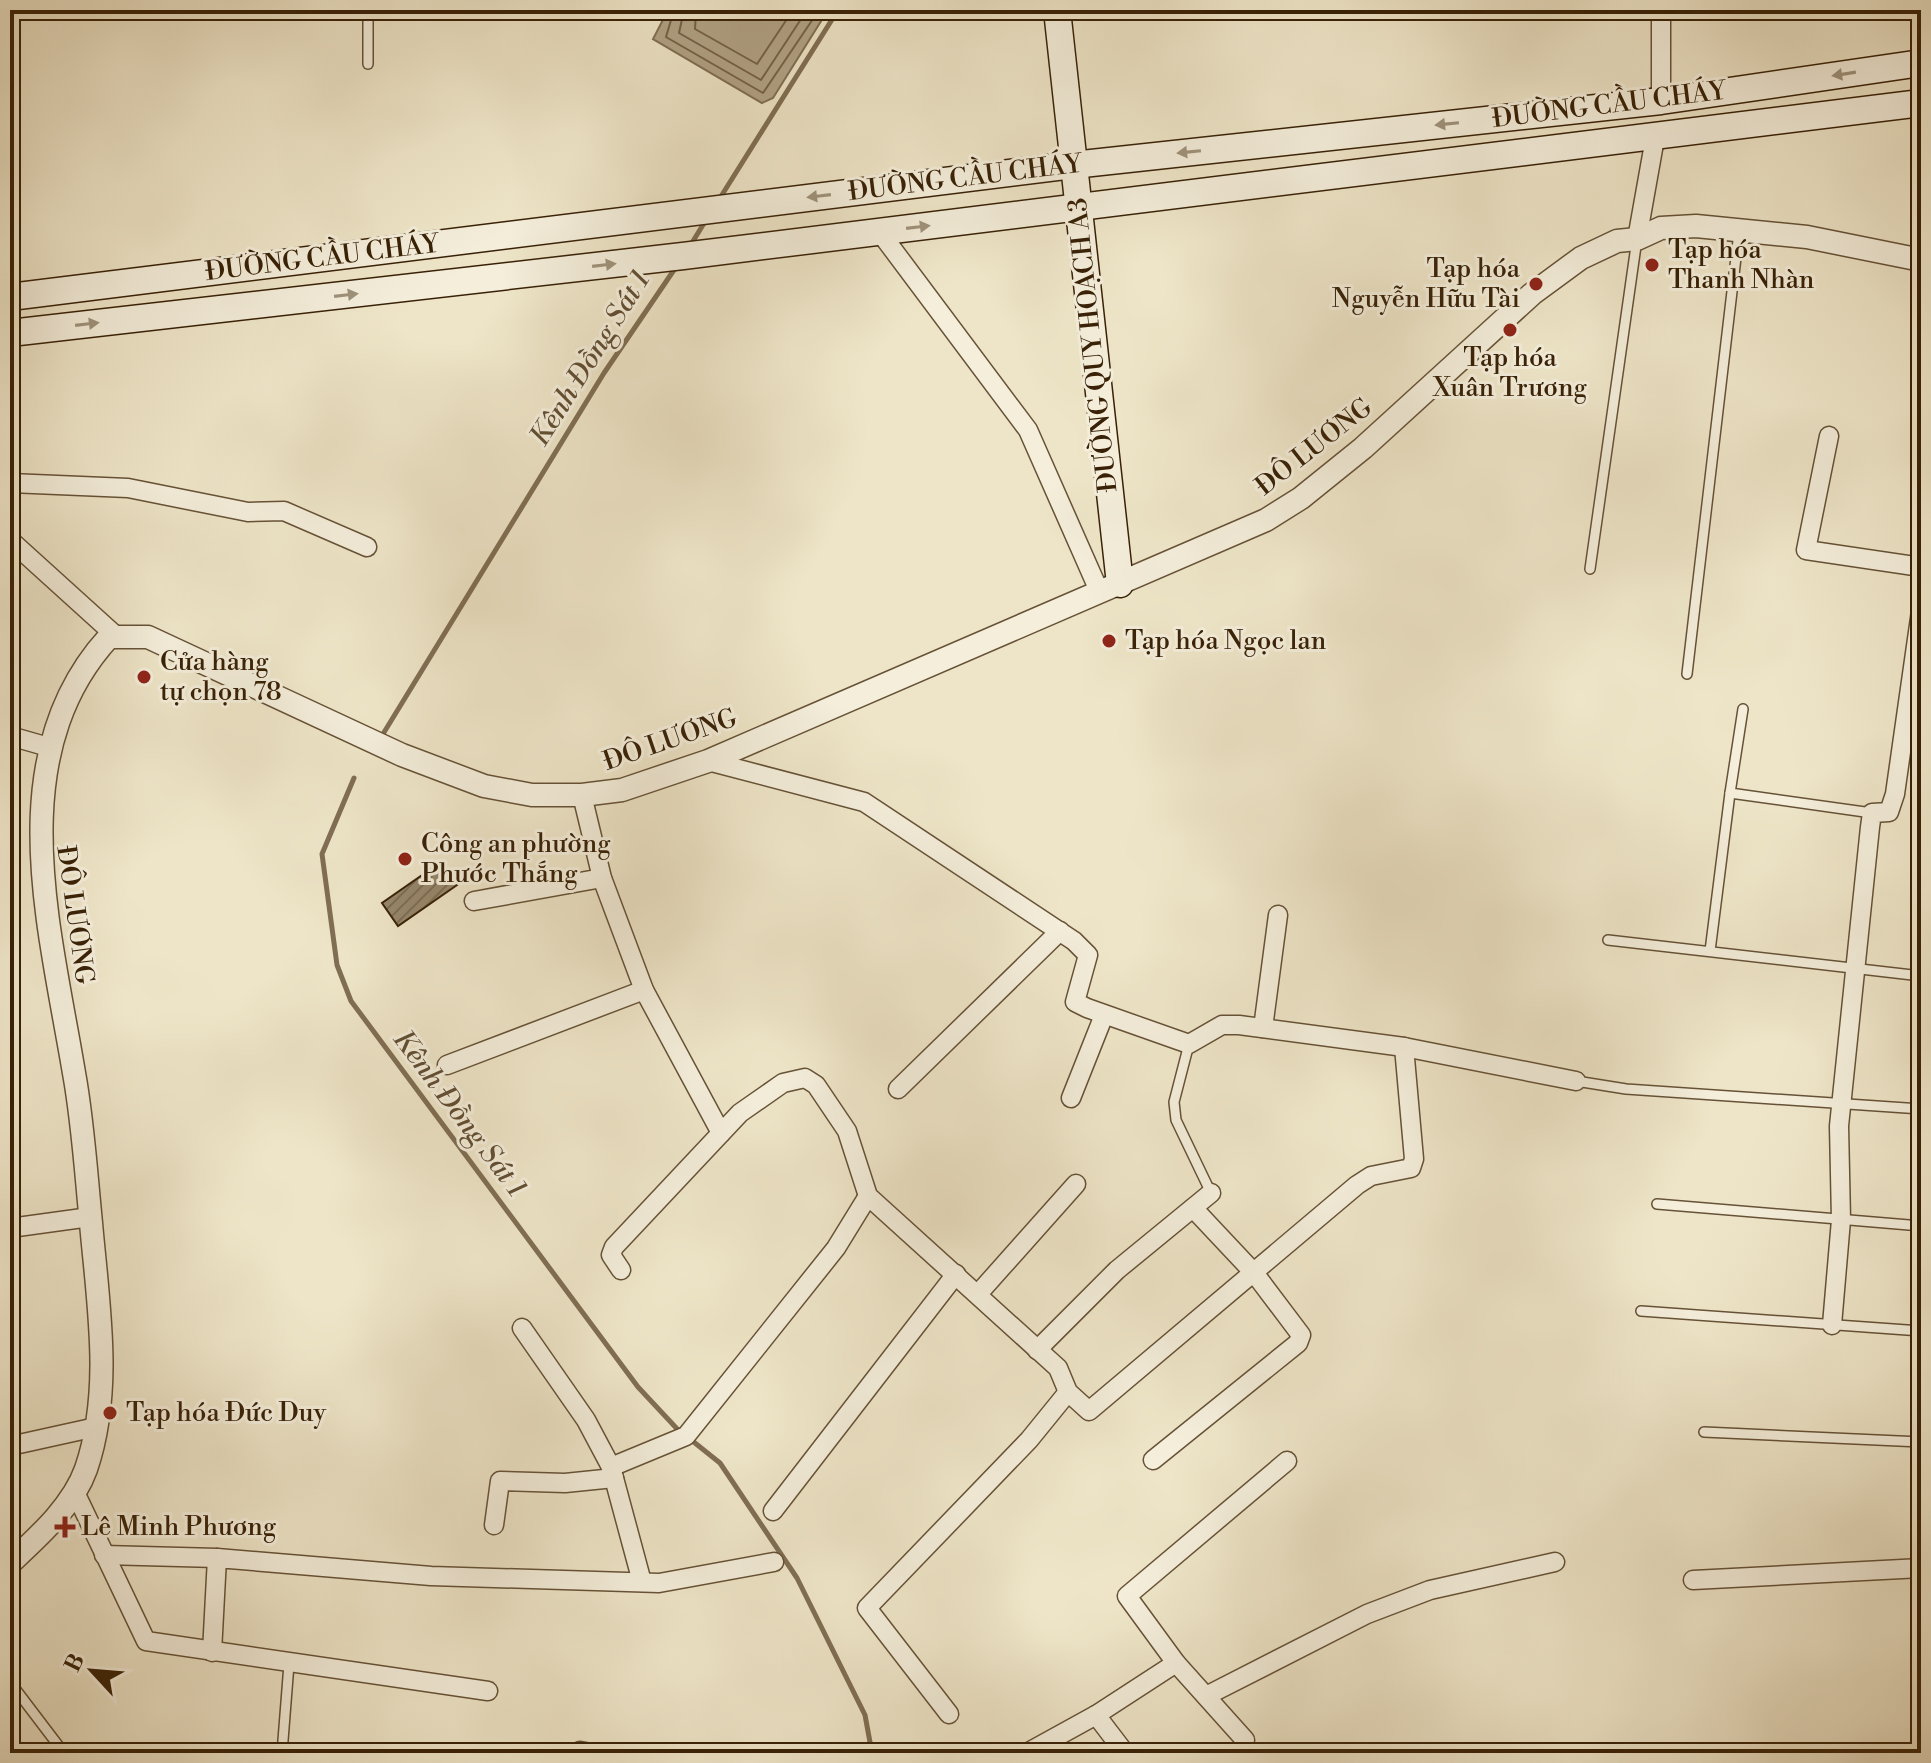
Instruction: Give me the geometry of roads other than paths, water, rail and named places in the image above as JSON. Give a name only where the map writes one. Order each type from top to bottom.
[{"type":"main road","name":"ĐƯỜNG QUY HOẠCH A3","points":[[1057,10],[1078,207],[1110,588]]},
{"type":"main road","name":"ĐƯỜNG CẦU CHÁY","points":[[20,295],[1073,165],[1661,101],[1921,63]]},
{"type":"main road","name":"ĐƯỜNG CẦU CHÁY","points":[[22,331],[1655,138],[1921,103]]},
{"type":"main road","points":[[20,295],[22,331]]},
{"type":"street","points":[[1661,10],[1661,101]]},
{"type":"street","points":[[1637,239],[1655,138]]},
{"type":"street","name":"ĐÔ LƯƠNG","points":[[10,1563],[62,1509],[85,1472],[101,1391],[101,1329],[75,1074],[42,912],[35,830],[45,746],[68,689],[87,657],[109,637],[148,637],[458,778],[532,795],[582,795],[622,790],[708,761],[1266,520],[1301,498],[1363,448],[1562,271],[1602,247],[1637,239],[1661,228],[1696,226],[1807,237],[1921,260]]},
{"type":"street","points":[[879,231],[1028,430],[1110,588]]},
{"type":"street","points":[[1829,436],[1806,550],[1921,567]]},
{"type":"street","points":[[10,483],[128,488],[248,512],[284,511],[367,547]]},
{"type":"street","points":[[10,540],[116,636]]},
{"type":"street","points":[[1832,1325],[1841,1220],[1839,1126],[1844,1105],[1872,813],[1889,812],[1895,794],[1921,611]]},
{"type":"street","points":[[10,736],[45,746]]},
{"type":"street","points":[[708,761],[864,802],[1060,931],[1088,955],[1075,1002],[1104,1015],[1189,1044],[1222,1025],[1263,1028],[1404,1047],[1576,1081]]},
{"type":"street","points":[[582,795],[602,878],[644,990],[721,1133]]},
{"type":"street","points":[[474,901],[602,878]]},
{"type":"street","points":[[1263,1028],[1278,915]]},
{"type":"street","points":[[898,1089],[1060,931]]},
{"type":"street","points":[[447,1065],[644,990]]},
{"type":"street","points":[[1071,1098],[1104,1015]]},
{"type":"street","points":[[621,1270],[611,1255],[614,1247],[721,1133],[764,1094],[783,1083],[805,1078],[816,1085],[847,1131],[868,1196],[1058,1368],[1068,1392],[1084,1410],[1094,1409],[1357,1185],[1371,1176],[1413,1165],[1404,1047]]},
{"type":"street","points":[[978,1294],[1076,1184]]},
{"type":"street","points":[[1037,1350],[1117,1270],[1211,1193]]},
{"type":"street","points":[[494,1525],[500,1481],[565,1483],[612,1472],[686,1436],[836,1248],[868,1196]]},
{"type":"street","points":[[1153,1460],[1300,1339],[1299,1327],[1193,1208]]},
{"type":"street","points":[[10,1228],[90,1217]]},
{"type":"street","points":[[773,1511],[956,1274]]},
{"type":"street","points":[[522,1328],[586,1420],[612,1472],[642,1582]]},
{"type":"street","points":[[949,1714],[867,1608],[1029,1440],[1068,1392]]},
{"type":"street","points":[[10,1446],[96,1427]]},
{"type":"street","points":[[1245,1740],[1176,1663],[1127,1596],[1287,1461]]},
{"type":"street","points":[[74,1490],[146,1641],[488,1691]]},
{"type":"street","points":[[104,1555],[217,1558],[431,1576],[659,1583],[774,1562]]},
{"type":"street","points":[[212,1652],[217,1558]]},
{"type":"street","points":[[1206,1696],[1367,1614],[1430,1590],[1555,1562]]},
{"type":"street","points":[[1693,1580],[1921,1568]]},
{"type":"street","points":[[1027,1753],[1096,1715],[1176,1663]]},
{"type":"street","points":[[1096,1715],[1125,1753]]},
{"type":"lane","points":[[368,10],[368,64]]},
{"type":"lane","points":[[1687,674],[1739,229]]},
{"type":"lane","points":[[1590,569],[1637,239]]},
{"type":"lane","points":[[1710,951],[1743,709]]},
{"type":"lane","points":[[1730,793],[1872,813]]},
{"type":"lane","points":[[1608,940],[1921,976]]},
{"type":"lane","points":[[1189,1044],[1174,1102],[1176,1120],[1211,1193]]},
{"type":"lane","points":[[1576,1081],[1626,1089],[1921,1109]]},
{"type":"lane","points":[[1657,1204],[1921,1226]]},
{"type":"lane","points":[[1641,1311],[1921,1331]]},
{"type":"lane","points":[[1704,1432],[1921,1442]]},
{"type":"lane","points":[[282,1753],[289,1664]]},
{"type":"lane","points":[[10,1682],[64,1753]]},
{"type":"water","points":[[668,10],[828,10],[773,98],[762,103],[653,39]]},
{"type":"waterway","name":"Kênh Đồng Sát 1","points":[[720,198],[838,10]]},
{"type":"waterway","name":"Kênh Đồng Sát 1","points":[[690,246],[706,220]]},
{"type":"waterway","name":"Kênh Đồng Sát 1","points":[[383,734],[604,373],[676,267]]},
{"type":"waterway","name":"Kênh Đồng Sát 1","points":[[354,778],[322,854],[337,965],[351,1001],[638,1387],[680,1432]]},
{"type":"waterway","name":"Kênh Đồng Sát 1","points":[[690,1439],[720,1463],[797,1578],[865,1715],[872,1753]]},
{"type":"place","name":"Tạp hóa Thanh Nhàn","points":[[1652,265]]},
{"type":"place","name":"Tạp hóa Nguyễn Hữu Tài","points":[[1536,284]]},
{"type":"place","name":"Tạp hóa Xuân Trương","points":[[1510,330]]},
{"type":"place","name":"Tạp hóa Ngọc lan","points":[[1109,641]]},
{"type":"place","name":"Cửa hàng tự chọn 78","points":[[144,677]]},
{"type":"place","name":"Công an phường Phước Thắng","points":[[405,859]]},
{"type":"place","name":"Tạp hóa Đức Duy","points":[[110,1413]]},
{"type":"place","name":"Lê Minh Phương","points":[[65,1527]]}]
